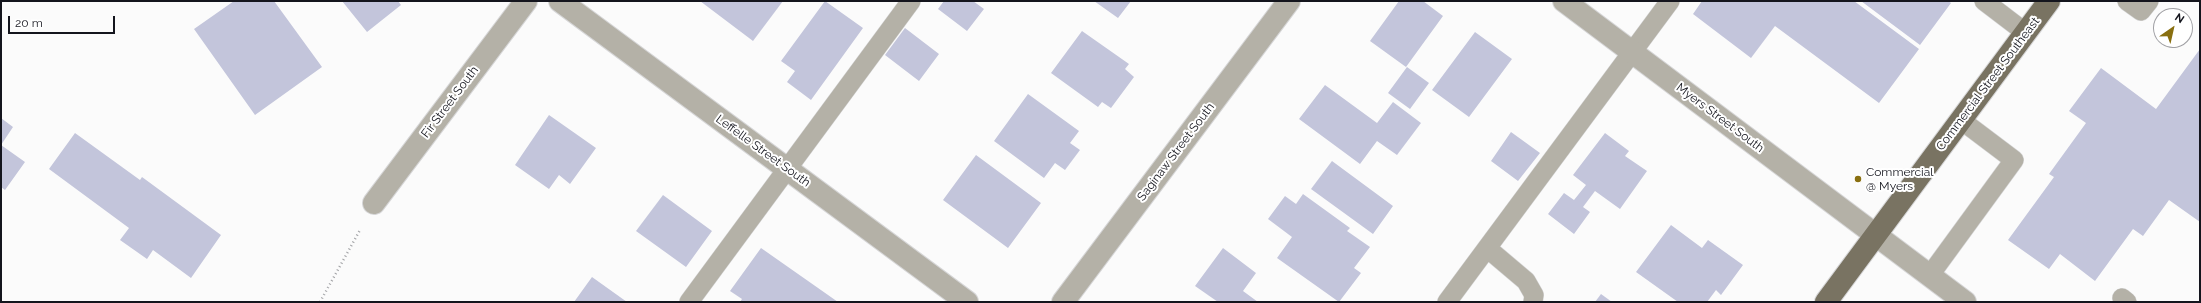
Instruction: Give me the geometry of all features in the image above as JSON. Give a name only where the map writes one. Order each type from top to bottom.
[{"type":"main road","name":"Commercial Street Southeast","points":[[1826,302],[2050,1]]},
{"type":"street","name":"Fir Street South","points":[[374,203],[526,1]]},
{"type":"street","name":"Leffelle Street South","points":[[560,1],[967,302]]},
{"type":"street","name":"Saginaw Street South","points":[[1063,302],[1289,1]]},
{"type":"street","name":"Myers Street South","points":[[1564,1],[1965,302]]},
{"type":"lane","points":[[689,302],[911,1]]},
{"type":"lane","points":[[1447,302],[1670,1]]},
{"type":"lane","points":[[1984,1],[2026,33]]},
{"type":"lane","points":[[2127,1],[2141,11],[2149,1]]},
{"type":"lane","points":[[1930,275],[2014,160],[1961,120]]},
{"type":"lane","points":[[1487,248],[1526,282],[1534,295],[1533,302]]},
{"type":"path","points":[[320,302],[374,203]]},
{"type":"building","points":[[234,1],[274,1],[322,67],[255,115],[194,29]]},
{"type":"building","points":[[342,1],[398,1],[401,5],[367,32]]},
{"type":"building","points":[[700,1],[783,1],[753,41]]},
{"type":"building","points":[[825,1],[863,28],[811,100],[787,82],[795,71],[781,61]]},
{"type":"building","points":[[944,1],[973,1],[984,9],[967,31],[938,9]]},
{"type":"building","points":[[1094,1],[1131,1],[1118,18]]},
{"type":"building","points":[[1399,1],[1423,1],[1443,16],[1406,67],[1370,41]]},
{"type":"building","points":[[1702,1],[1854,1],[1919,49],[1879,103],[1775,26],[1751,58],[1693,14]]},
{"type":"building","points":[[1861,1],[1948,1],[1951,3],[1920,45]]},
{"type":"building","points":[[905,28],[939,54],[919,81],[885,55]]},
{"type":"building","points":[[1082,31],[1129,64],[1125,69],[1134,77],[1111,108],[1102,102],[1098,107],[1051,73]]},
{"type":"building","points":[[1475,32],[1512,59],[1469,117],[1432,90]]},
{"type":"building","points":[[2200,49],[2200,222],[2169,200],[2143,236],[2133,229],[2095,281],[2060,254],[2049,269],[2008,240],[2054,177],[2049,174],[2086,123],[2069,111],[2101,68],[2156,109]]},
{"type":"building","points":[[1407,67],[1429,83],[1410,109],[1388,93]]},
{"type":"building","points":[[1325,85],[1377,123],[1393,102],[1421,123],[1397,155],[1377,141],[1360,164],[1299,119]]},
{"type":"building","points":[[1028,94],[1079,131],[1070,143],[1080,150],[1065,170],[1055,163],[1044,178],[994,141]]},
{"type":"building","points":[[549,115],[596,148],[570,184],[559,175],[549,189],[515,165]]},
{"type":"building","points":[[1,118],[13,127],[1,145]]},
{"type":"building","points":[[1511,132],[1540,153],[1518,181],[1491,161]]},
{"type":"building","points":[[75,133],[140,180],[142,177],[221,235],[191,278],[153,250],[147,259],[120,240],[129,228],[49,169]]},
{"type":"building","points":[[1605,133],[1629,151],[1625,156],[1647,171],[1620,209],[1595,191],[1583,207],[1590,212],[1574,234],[1548,214],[1564,193],[1574,200],[1586,185],[1573,175]]},
{"type":"building","points":[[1,145],[25,162],[5,190],[1,187]]},
{"type":"building","points":[[976,155],[1041,203],[1008,248],[943,200]]},
{"type":"building","points":[[1332,161],[1393,206],[1373,234],[1311,189]]},
{"type":"building","points":[[1303,194],[1350,228],[1347,231],[1370,247],[1354,268],[1361,273],[1339,302],[1277,258],[1292,237],[1268,219],[1285,196],[1296,204]]},
{"type":"building","points":[[663,195],[712,231],[686,267],[636,231]]},
{"type":"building","points":[[1671,225],[1702,248],[1708,240],[1743,265],[1721,295],[1716,290],[1707,302],[1678,302],[1636,272]]},
{"type":"building","points":[[761,248],[838,302],[740,302],[742,299],[730,291]]},
{"type":"building","points":[[1223,248],[1256,273],[1243,291],[1258,302],[1218,302],[1195,286]]},
{"type":"building","points":[[592,277],[627,302],[574,302]]},
{"type":"building","points":[[1601,294],[1612,302],[1595,302]]},
{"type":"place","name":"Commercial @ Myers","points":[[1858,179]]}]
